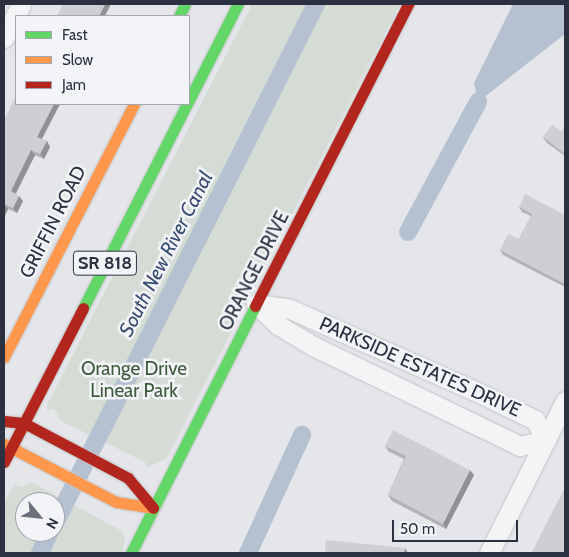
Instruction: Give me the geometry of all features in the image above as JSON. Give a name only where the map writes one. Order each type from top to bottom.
[{"type":"street","points":[[190,98],[238,4]]},
{"type":"street","name":"ORANGE DRIVE","points":[[131,553],[408,4]]},
{"type":"street","points":[[4,38],[15,16]]},
{"type":"street","name":"GRIFFIN ROAD","points":[[4,357],[133,105]]},
{"type":"street","name":"SR 818","points":[[4,462],[7,446],[24,423],[186,105]]},
{"type":"street","name":"PARKSIDE ESTATES DRIVE","points":[[256,304],[290,309],[433,372],[535,420],[546,440],[520,446],[313,346],[278,325],[256,304]]},
{"type":"street","points":[[420,397],[433,372]]},
{"type":"street","points":[[489,553],[565,401]]},
{"type":"street","points":[[4,421],[24,423],[128,478],[153,508]]},
{"type":"street","points":[[7,446],[116,502],[153,508]]},
{"type":"green space","name":"Orange Drive Linear Park","points":[[252,4],[400,4],[166,459],[147,467],[145,462],[61,421],[54,409],[47,410],[47,405]]},
{"type":"green space","points":[[31,482],[50,492],[15,492],[15,542],[65,542],[65,500],[122,531],[125,539],[122,553],[4,553],[4,504],[14,484],[22,487]]},
{"type":"water","points":[[513,4],[565,4],[565,34],[478,102],[474,83]]},
{"type":"building","points":[[63,4],[105,4],[100,15],[58,15]]},
{"type":"building","points":[[15,98],[15,105],[53,105],[37,137],[47,141],[40,154],[31,150],[11,191],[19,196],[13,208],[4,204],[4,120]]},
{"type":"building","points":[[552,125],[562,132],[565,126],[565,154],[543,137]]},
{"type":"building","points":[[525,194],[565,215],[565,284],[500,250],[508,234],[519,239],[532,214],[519,207]]},
{"type":"building","points":[[393,430],[470,470],[443,524],[388,495],[406,456],[385,446]]},
{"type":"building","points":[[565,487],[565,553],[532,552]]},
{"type":"building","points":[[326,540],[405,548],[404,553],[325,553]]},
{"type":"waterway","name":"South New River Canal","points":[[65,503],[316,4]]},
{"type":"waterway","points":[[408,232],[478,102]]},
{"type":"waterway","points":[[248,553],[302,435]]},
{"type":"waterway","name":"South New River Canal","points":[[40,553],[45,542]]},
{"type":"traffic: fast","points":[[180,15],[185,4]]},
{"type":"traffic: fast","points":[[190,98],[238,4]]},
{"type":"traffic: fast","points":[[83,308],[186,105]]},
{"type":"traffic: fast","points":[[131,553],[255,306]]},
{"type":"traffic: slow","points":[[4,357],[133,105]]},
{"type":"traffic: slow","points":[[4,444],[116,502],[153,508]]},
{"type":"traffic: jam","points":[[255,306],[408,4]]},
{"type":"traffic: jam","points":[[4,462],[83,308]]},
{"type":"traffic: jam","points":[[4,421],[24,423],[128,478],[153,508]]}]
